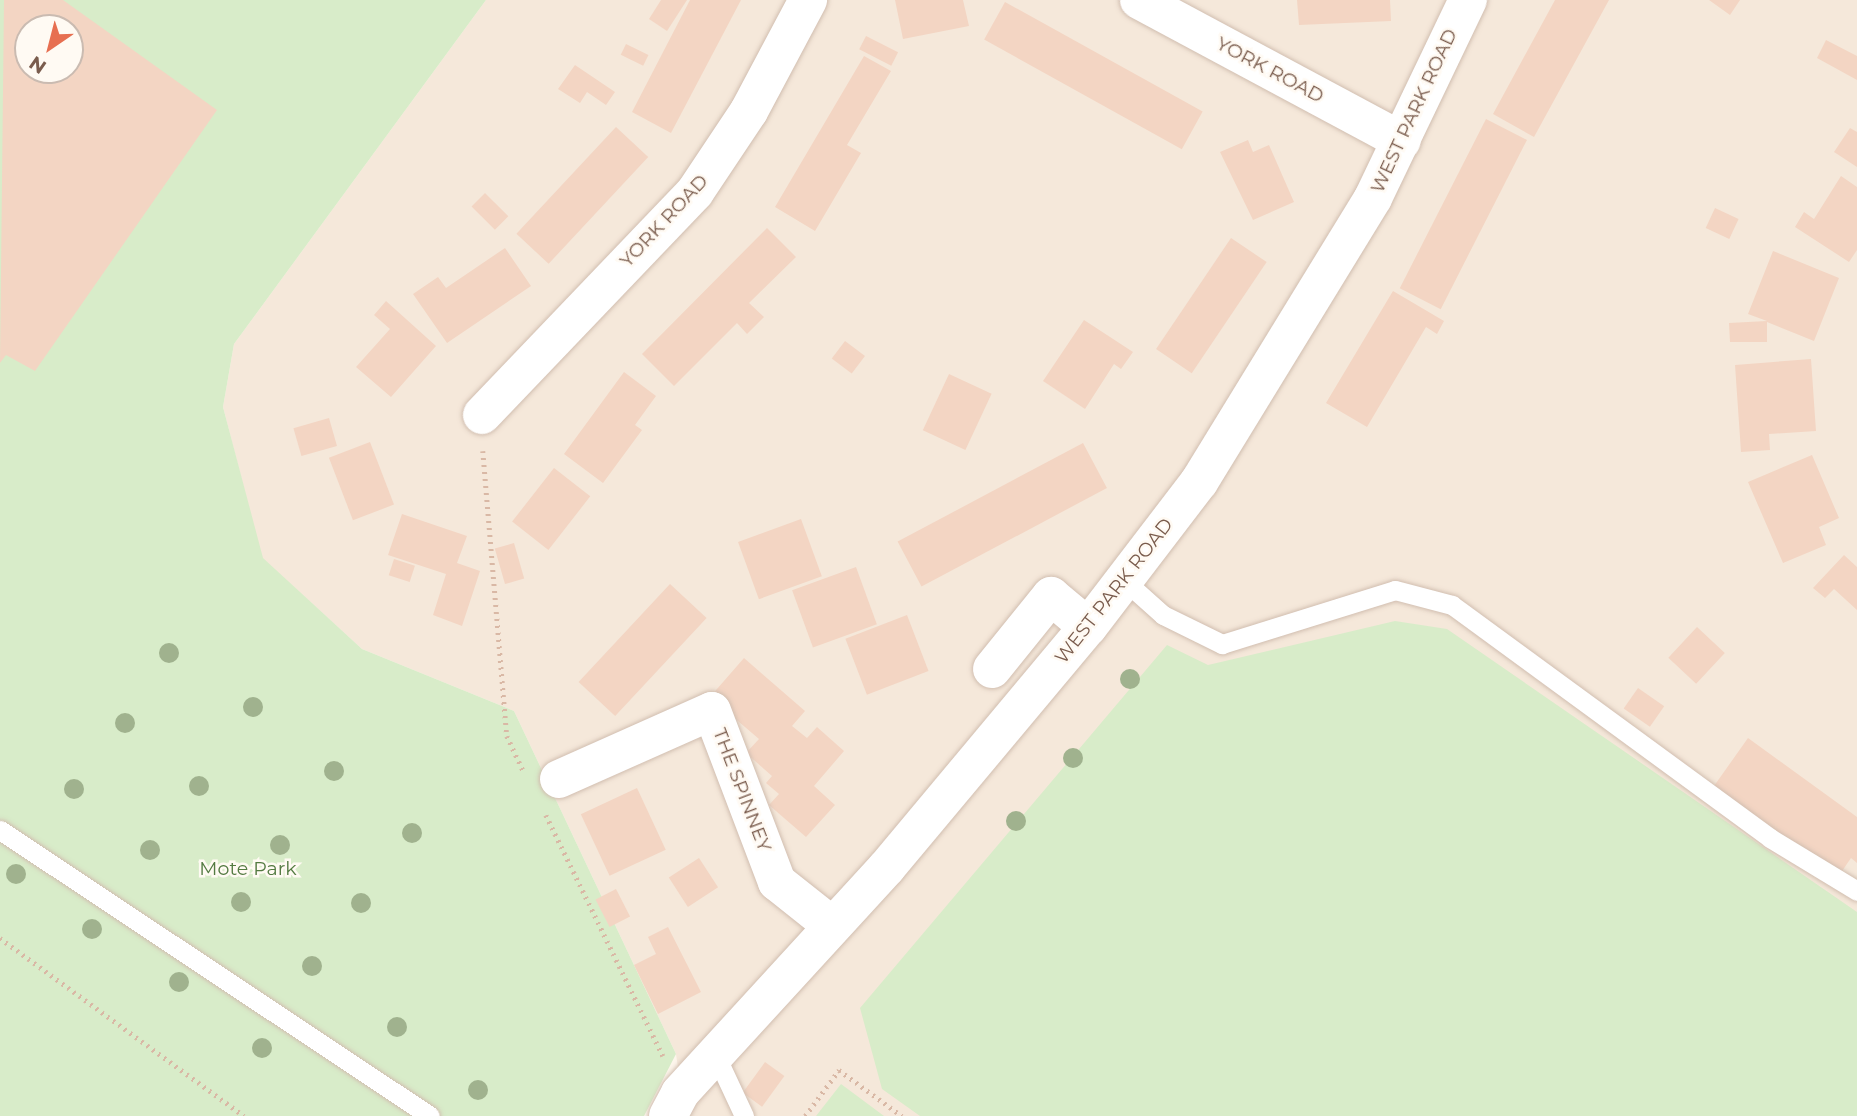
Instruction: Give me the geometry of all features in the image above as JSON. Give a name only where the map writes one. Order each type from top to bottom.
[{"type":"street","name":"YORK ROAD","points":[[482,415],[695,192],[749,111],[807,0]]},
{"type":"street","name":"YORK ROAD","points":[[1139,0],[1402,141]]},
{"type":"street","name":"WEST PARK ROAD","points":[[668,1116],[680,1093],[717,1058],[1088,627],[1199,482],[1402,141],[1468,0]]},
{"type":"street","points":[[992,669],[1051,596],[1088,627]]},
{"type":"street","name":"THE SPINNEY","points":[[559,779],[712,711],[777,882],[831,925]]},
{"type":"lane","points":[[1125,581],[1163,615],[1222,644],[1395,590],[1452,605],[1770,838],[1857,891]]},
{"type":"lane","points":[[0,830],[430,1116]]},
{"type":"lane","points":[[717,1058],[744,1116]]},
{"type":"path","points":[[0,938],[244,1116]]},
{"type":"path","points":[[805,1116],[839,1070],[902,1116]]},
{"type":"shaded area","points":[[486,0],[1857,0],[1857,1116],[685,1116],[676,1054],[514,711],[362,649],[262,558],[223,407],[234,344]]},
{"type":"green space","name":"Mote Park","points":[[0,0],[486,0],[234,344],[223,407],[263,558],[362,649],[514,711],[676,1054],[644,1116],[0,1116]]},
{"type":"green space","points":[[1395,621],[1447,629],[1857,912],[1857,1116],[920,1116],[882,1089],[860,1008],[1167,645],[1208,665]]},
{"type":"green space","points":[[841,1084],[884,1116],[816,1116]]},
{"type":"building","points":[[4,0],[63,0],[83,14],[14,14],[14,84],[84,84],[84,15],[217,110],[35,371],[6,355],[0,363]]},
{"type":"building","points":[[661,0],[687,0],[667,31],[649,19]]},
{"type":"building","points":[[690,0],[741,0],[671,133],[632,112]]},
{"type":"building","points":[[895,0],[963,0],[969,26],[903,39]]},
{"type":"building","points":[[1297,0],[1390,0],[1391,21],[1299,25]]},
{"type":"building","points":[[1555,0],[1609,0],[1534,137],[1493,114]]},
{"type":"building","points":[[1709,0],[1740,0],[1730,15]]},
{"type":"building","points":[[1005,2],[1203,112],[1182,149],[984,40]]},
{"type":"building","points":[[866,36],[898,52],[891,66],[859,49]]},
{"type":"building","points":[[1826,40],[1857,56],[1857,80],[1817,58]]},
{"type":"building","points":[[626,44],[648,55],[643,66],[621,55]]},
{"type":"building","points":[[864,56],[891,71],[847,145],[861,153],[815,231],[775,207]]},
{"type":"building","points":[[575,65],[615,92],[606,105],[587,92],[580,103],[558,89]]},
{"type":"building","points":[[1486,119],[1527,140],[1441,309],[1400,288]]},
{"type":"building","points":[[616,127],[648,157],[549,264],[516,234]]},
{"type":"building","points":[[1850,128],[1857,132],[1857,167],[1834,152]]},
{"type":"building","points":[[1248,140],[1253,152],[1269,145],[1294,202],[1253,220],[1220,152]]},
{"type":"building","points":[[1841,176],[1857,187],[1857,250],[1849,262],[1795,227],[1804,212],[1814,219]]},
{"type":"building","points":[[485,193],[508,216],[495,230],[472,206]]},
{"type":"building","points":[[1715,208],[1739,219],[1729,239],[1706,228]]},
{"type":"building","points":[[767,228],[796,257],[749,303],[764,317],[747,334],[737,323],[674,386],[642,354]]},
{"type":"building","points":[[1231,238],[1267,262],[1192,373],[1156,349]]},
{"type":"building","points":[[505,248],[531,286],[447,343],[413,294],[438,277],[446,288]]},
{"type":"building","points":[[1773,251],[1839,278],[1814,341],[1767,322],[1767,342],[1730,342],[1729,323],[1767,321],[1748,314]]},
{"type":"building","points":[[1393,291],[1444,321],[1437,334],[1426,327],[1367,427],[1326,403]]},
{"type":"building","points":[[386,301],[436,346],[391,397],[356,367],[390,329],[374,315]]},
{"type":"building","points":[[1084,320],[1133,352],[1121,369],[1114,364],[1085,409],[1043,381]]},
{"type":"building","points":[[845,341],[865,356],[852,374],[832,359]]},
{"type":"building","points":[[1811,359],[1816,431],[1769,434],[1770,450],[1741,452],[1735,365]]},
{"type":"building","points":[[624,372],[656,396],[635,425],[642,430],[603,483],[564,454]]},
{"type":"building","points":[[949,374],[992,394],[965,450],[923,430]]},
{"type":"building","points":[[329,418],[337,446],[301,456],[293,428]]},
{"type":"building","points":[[370,442],[394,505],[353,520],[329,458]]},
{"type":"building","points":[[1083,443],[1107,488],[922,587],[898,542]]},
{"type":"building","points":[[1812,455],[1839,518],[1819,527],[1826,545],[1783,563],[1748,482]]},
{"type":"building","points":[[554,468],[590,496],[548,550],[512,522]]},
{"type":"building","points":[[402,514],[467,536],[457,563],[480,571],[462,626],[433,615],[446,574],[388,555]]},
{"type":"building","points":[[801,519],[822,576],[759,599],[738,542]]},
{"type":"building","points":[[514,543],[524,579],[505,584],[495,549]]},
{"type":"building","points":[[1844,555],[1857,567],[1857,610],[1834,589],[1825,598],[1813,588]]},
{"type":"building","points":[[394,559],[415,566],[410,582],[389,575]]},
{"type":"building","points":[[856,567],[877,624],[813,648],[792,590]]},
{"type":"building","points":[[670,584],[707,618],[615,716],[579,682]]},
{"type":"building","points":[[907,615],[929,671],[867,695],[845,639]]},
{"type":"building","points":[[1697,627],[1725,653],[1696,684],[1668,658]]},
{"type":"building","points":[[744,658],[805,711],[792,726],[807,738],[817,727],[844,751],[814,786],[835,805],[806,837],[769,805],[779,794],[766,783],[772,776],[746,753],[759,739],[710,697]]},
{"type":"building","points":[[1638,688],[1664,706],[1650,727],[1624,708]]},
{"type":"building","points":[[1748,738],[1857,817],[1857,863],[1851,858],[1838,877],[1714,786]]},
{"type":"building","points":[[637,788],[666,850],[610,876],[581,814]]},
{"type":"building","points":[[699,858],[718,887],[688,907],[669,878]]},
{"type":"building","points":[[616,889],[630,917],[610,927],[596,899]]},
{"type":"building","points":[[668,927],[701,992],[658,1014],[634,965],[656,954],[648,937]]},
{"type":"building","points":[[765,1062],[784,1076],[762,1107],[743,1093]]}]
